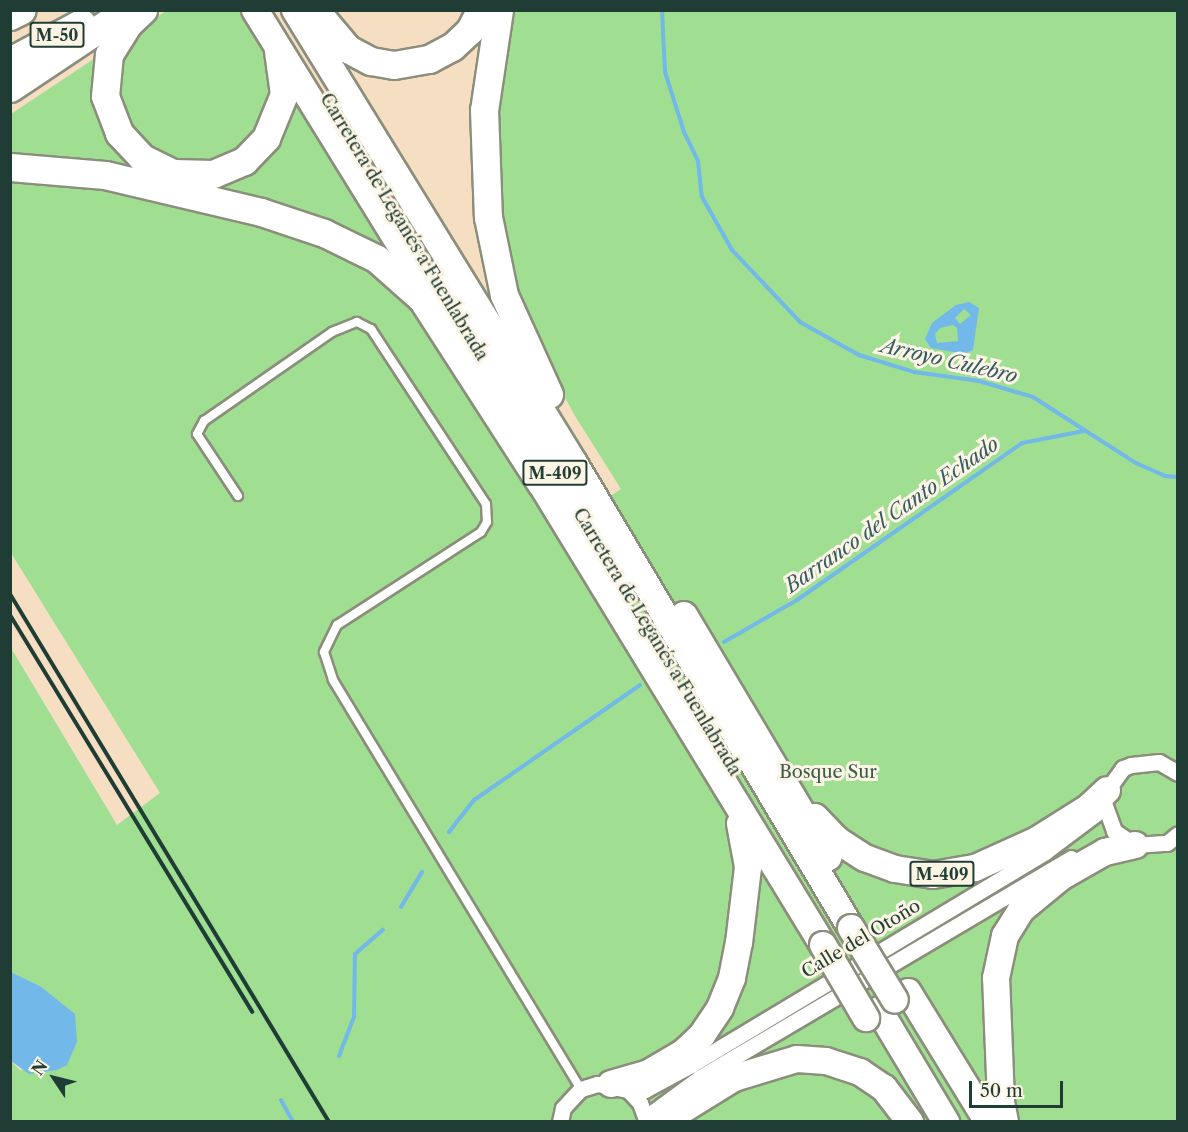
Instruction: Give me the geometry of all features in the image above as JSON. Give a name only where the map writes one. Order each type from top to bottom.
[{"type":"highway","name":"M-50","points":[[10,16],[22,10]]},
{"type":"highway","name":"M-50","points":[[10,61],[104,10]]},
{"type":"highway","points":[[10,88],[127,10]]},
{"type":"highway","points":[[143,10],[128,24],[109,54],[105,96],[119,133],[142,158],[173,173],[213,174],[244,161],[266,138],[284,94],[278,51]]},
{"type":"highway","name":"M-409","points":[[255,10],[278,51],[430,292],[741,826],[748,867],[739,943],[732,978],[720,1008],[702,1035],[683,1053],[619,1087]]},
{"type":"highway","name":"Carretera de Leganés a Fuenlabrada","points":[[273,10],[887,1005],[946,1122]]},
{"type":"highway","name":"Carretera de Leganés a Fuenlabrada","points":[[295,10],[574,463],[843,933]]},
{"type":"highway","name":"M-409","points":[[309,10],[549,394],[787,785],[843,933]]},
{"type":"highway","points":[[315,10],[348,49],[371,61],[394,65],[429,59],[452,47],[470,30],[480,10]]},
{"type":"highway","points":[[499,10],[484,110],[482,145],[488,217],[504,295],[549,394]]},
{"type":"highway","points":[[10,167],[105,175],[261,212],[324,232],[377,259],[422,299],[540,482]]},
{"type":"highway","name":"M-409","points":[[620,616],[843,933],[887,1005],[968,1122]]},
{"type":"highway","name":"M-409","points":[[787,785],[837,840],[865,858],[895,869],[933,875],[975,868],[1037,840],[1106,796]]},
{"type":"highway","points":[[1005,1122],[1001,1101],[996,978],[1005,936],[1021,910],[1061,877],[1128,842]]},
{"type":"highway","name":"M-409","points":[[887,1005],[929,1122]]},
{"type":"highway","name":"M-409","points":[[887,1005],[988,1122]]},
{"type":"highway","points":[[652,1120],[734,1078],[797,1059],[826,1061],[860,1072],[884,1088],[910,1122]]},
{"type":"street","name":"Calle del Otoño","points":[[580,1089],[619,1087],[645,1090],[691,1065],[1078,830],[1106,796],[1124,768],[1139,761],[1159,762],[1176,770]]},
{"type":"street","points":[[1106,796],[1107,820],[1128,842]]},
{"type":"street","name":"Calle del Otoño","points":[[652,1120],[699,1078],[1052,867],[1098,843],[1167,843],[1178,834]]},
{"type":"street","points":[[619,1087],[640,1103],[652,1120]]},
{"type":"street","points":[[560,1122],[563,1108],[580,1089]]},
{"type":"lane","points":[[238,496],[198,434],[204,421],[332,332],[357,322],[371,329],[486,504],[487,522],[481,532],[337,625],[324,652],[333,680],[580,1089]]},
{"type":"green space","name":"Bosque Sur","points":[[166,11],[241,11],[556,532],[621,489],[575,416],[528,329],[509,260],[499,200],[496,130],[515,11],[1177,11],[1177,1121],[11,1121],[11,1061],[20,1070],[66,1065],[77,1042],[40,986],[11,972],[11,648],[117,825],[160,793],[11,553],[11,114]]},
{"type":"water","points":[[969,302],[979,308],[973,350],[964,354],[931,348],[925,339],[932,323],[956,305]],"holes":[[[964,309],[971,315],[960,324],[955,318]],[[953,325],[957,328],[958,341],[937,343],[935,334],[940,328]]]},
{"type":"water","points":[[11,972],[40,986],[75,1014],[77,1042],[67,1065],[57,1070],[29,1074],[11,1061]]},
{"type":"waterway","name":"Arroyo Culebro","points":[[662,10],[665,72],[684,132],[698,161],[702,197],[732,250],[800,322],[859,355],[914,372],[979,381],[1033,397],[1136,463],[1165,476],[1178,477]]},
{"type":"waterway","name":"Barranco del Canto Echado","points":[[724,642],[797,600],[1022,443],[1084,431]]},
{"type":"waterway","name":"Barranco del Canto Echado","points":[[449,832],[474,800],[640,685]]},
{"type":"waterway","name":"Barranco del Canto Echado","points":[[401,907],[422,872]]},
{"type":"waterway","name":"Barranco del Canto Echado","points":[[339,1056],[354,1017],[355,954],[383,930]]},
{"type":"waterway","name":"Barranco del Canto Echado","points":[[281,1100],[292,1120]]},
{"type":"railway","points":[[10,594],[329,1122]]},
{"type":"railway","points":[[10,615],[252,1012]]}]
